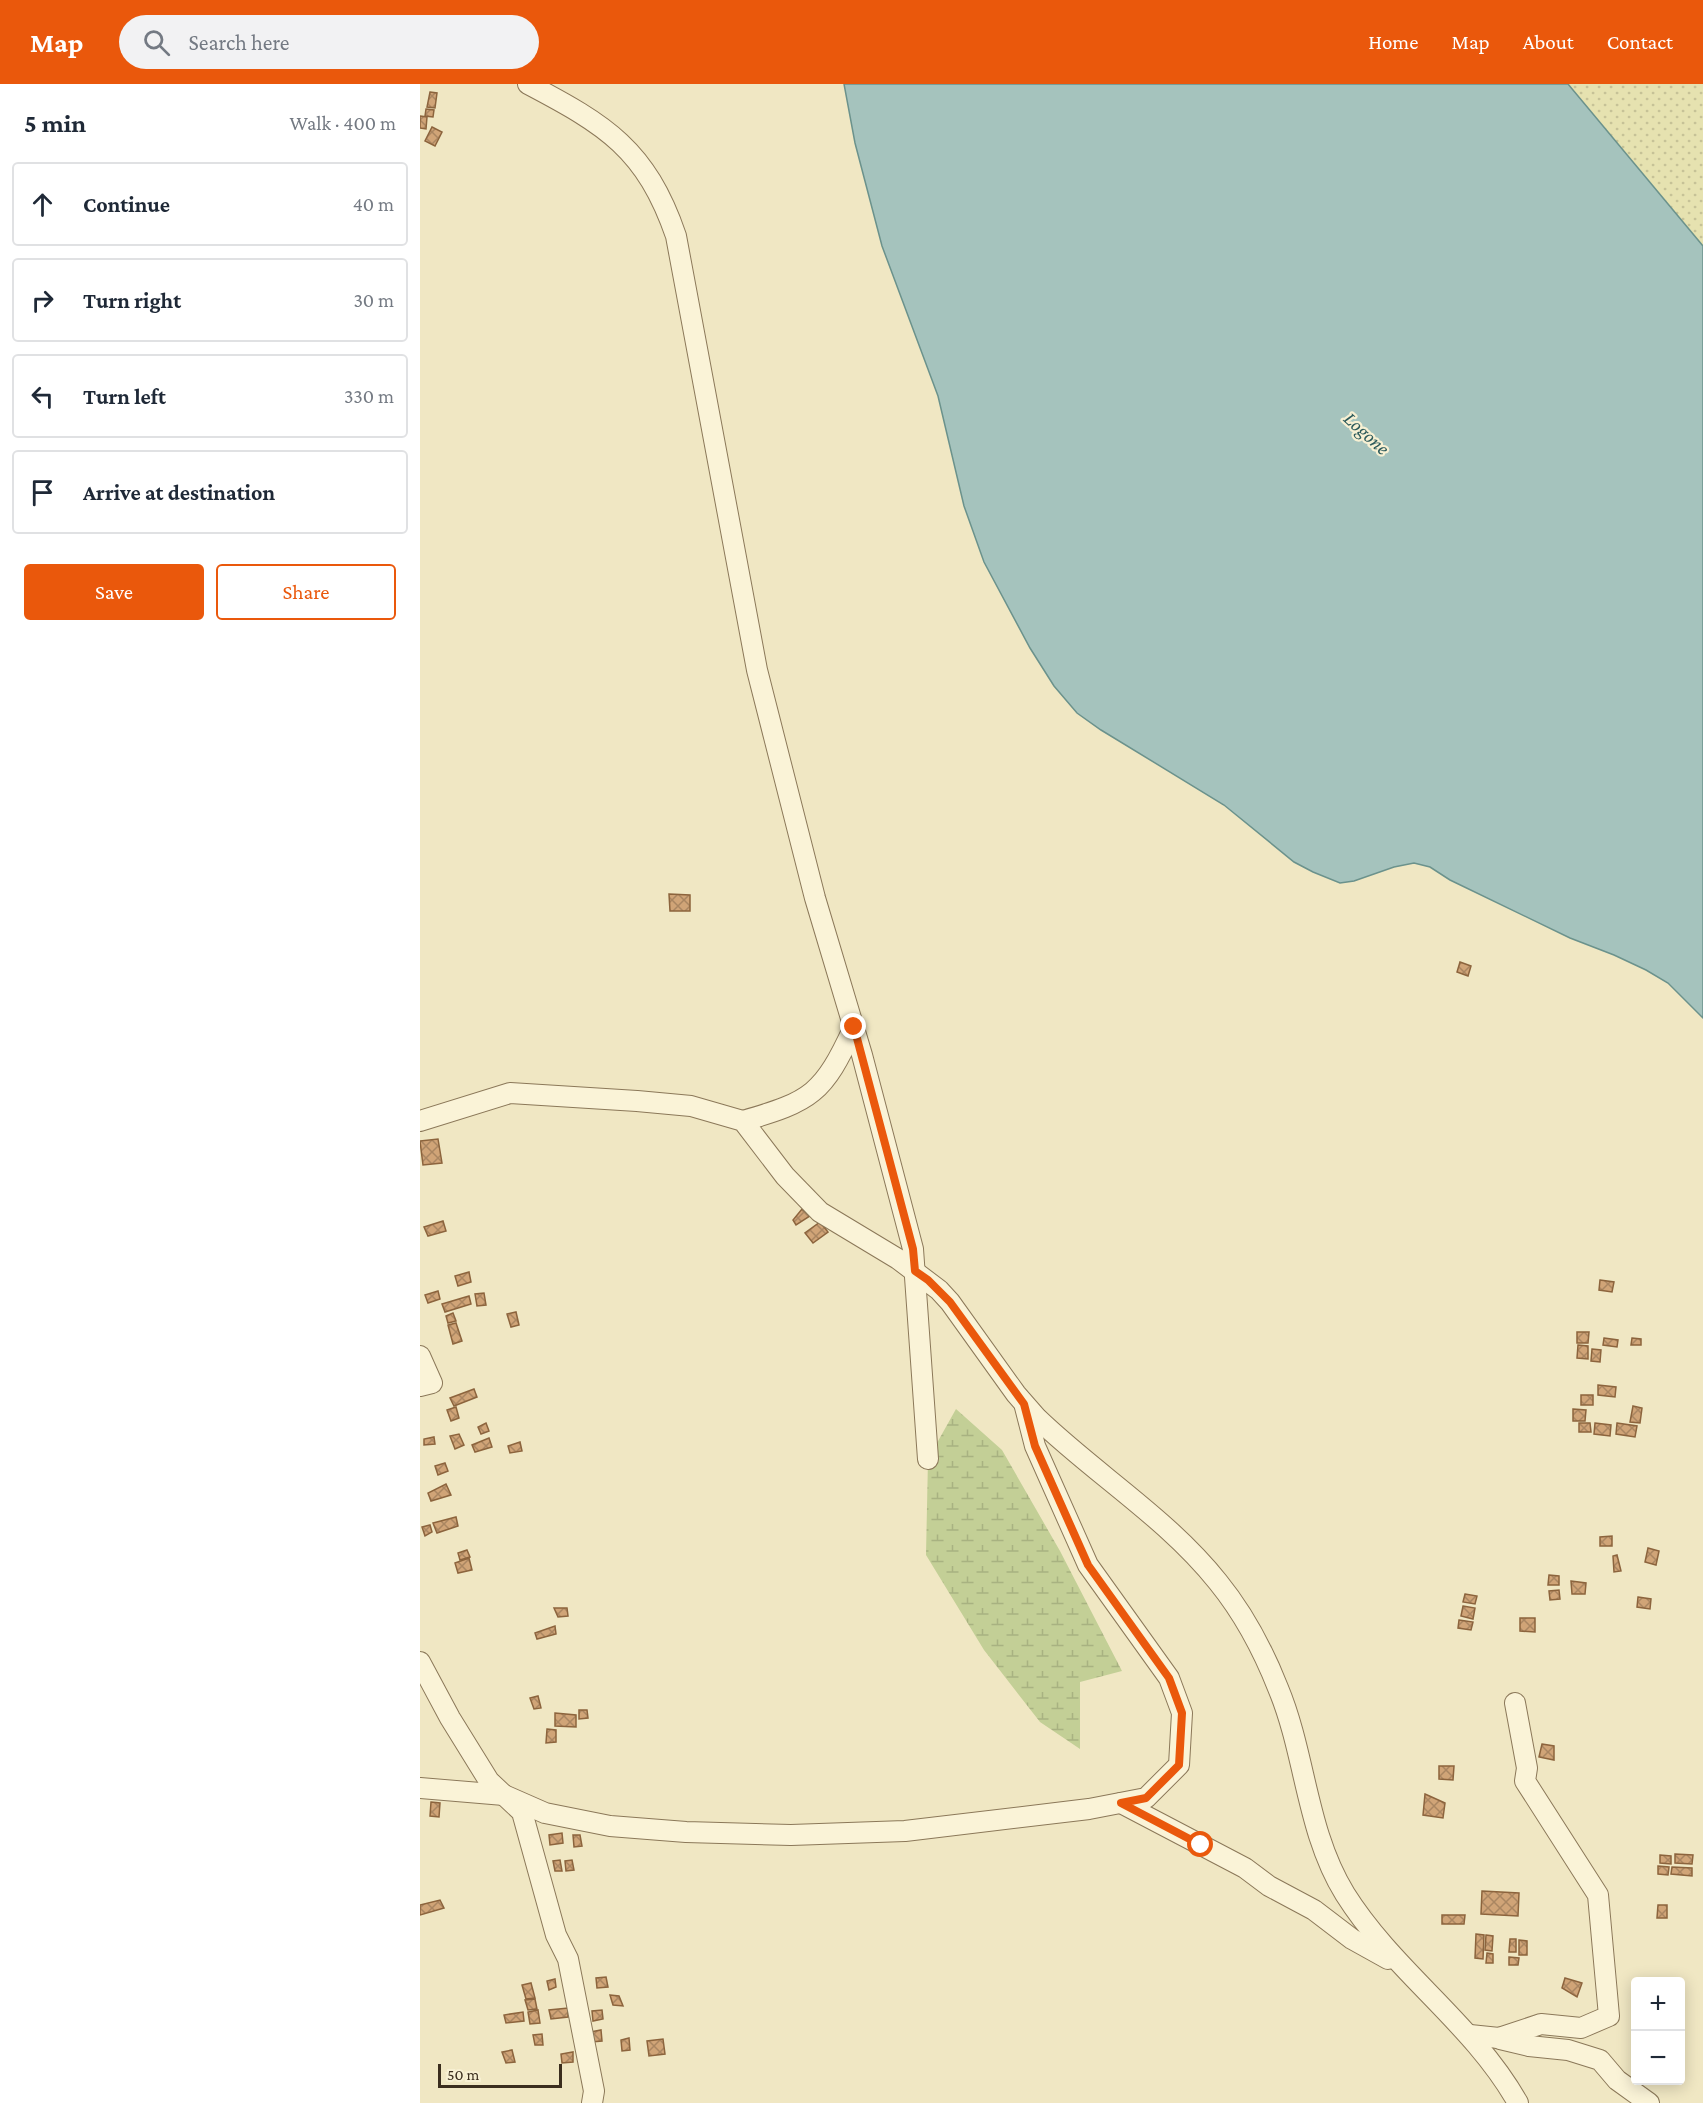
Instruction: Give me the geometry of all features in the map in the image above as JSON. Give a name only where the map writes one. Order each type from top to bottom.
[{"type":"street","points":[[528,84],[577,110],[621,142],[645,170],[667,210],[676,236],[757,670],[815,898],[854,1027],[913,1249],[928,1459]]},
{"type":"street","points":[[420,1121],[510,1093],[637,1101],[691,1107],[743,1121],[784,1109],[813,1093],[834,1067],[854,1027]]},
{"type":"street","points":[[743,1121],[784,1176],[820,1212],[928,1280],[950,1302],[1024,1404],[1050,1431],[1190,1551],[1218,1582],[1242,1616],[1263,1652],[1280,1691],[1292,1731],[1309,1806],[1324,1851],[1344,1893],[1370,1931],[1401,1966],[1470,2035],[1518,2103]]},
{"type":"street","points":[[420,1356],[432,1383],[420,1386]]},
{"type":"street","points":[[420,1788],[504,1795],[545,1813],[610,1826],[686,1832],[791,1835],[905,1832],[1089,1809],[1146,1798],[1179,1765],[1182,1713],[1169,1678],[1088,1565],[1035,1446],[1024,1404]]},
{"type":"street","points":[[420,1662],[450,1718],[489,1781],[522,1812],[556,1935],[568,1959],[594,2091],[592,2103]]},
{"type":"street","points":[[1499,2038],[1541,2024],[1581,2028],[1609,2016],[1598,1895],[1525,1781],[1527,1768],[1515,1703]]},
{"type":"street","points":[[1121,1803],[1245,1868],[1269,1886],[1314,1910],[1352,1939],[1401,1966]]},
{"type":"street","points":[[1470,2035],[1499,2038],[1529,2046],[1568,2050],[1600,2060],[1617,2080],[1649,2103]]},
{"type":"shaded area","points":[[1568,84],[1703,84],[1703,246],[1661,195]]},
{"type":"green space","points":[[956,1409],[1002,1450],[1060,1551],[1122,1671],[1080,1682],[1080,1749],[1040,1722],[984,1650],[926,1555],[928,1459]]},
{"type":"water","name":"Logone","points":[[844,84],[1568,84],[1703,246],[1703,1018],[1668,983],[1646,970],[1570,938],[1450,880],[1430,867],[1414,863],[1340,883],[1313,872],[1294,862],[1224,805],[1077,713],[1054,686],[1030,648],[984,562],[964,506],[938,396],[882,246],[855,143]]},
{"type":"building","points":[[430,92],[437,93],[435,108],[427,107]]},
{"type":"building","points":[[426,109],[434,110],[433,117],[425,116]]},
{"type":"building","points":[[420,116],[427,117],[426,129],[420,128]]},
{"type":"building","points":[[432,127],[442,132],[435,146],[425,141]]},
{"type":"building","points":[[669,894],[690,895],[690,911],[670,911]]},
{"type":"building","points":[[1460,962],[1471,966],[1468,976],[1457,972]]},
{"type":"building","points":[[438,1139],[442,1163],[423,1165],[420,1141]]},
{"type":"building","points":[[802,1209],[810,1216],[796,1225],[793,1220]]},
{"type":"building","points":[[443,1221],[446,1231],[428,1236],[424,1227]]},
{"type":"building","points":[[820,1222],[828,1232],[813,1243],[805,1233]]},
{"type":"building","points":[[469,1272],[471,1282],[458,1286],[455,1276]]},
{"type":"building","points":[[1600,1280],[1614,1282],[1612,1292],[1599,1290]]},
{"type":"building","points":[[438,1291],[440,1299],[428,1303],[425,1295]]},
{"type":"building","points":[[484,1293],[486,1305],[477,1306],[475,1294]]},
{"type":"building","points":[[469,1296],[471,1304],[445,1312],[442,1304]]},
{"type":"building","points":[[516,1312],[519,1325],[511,1327],[507,1314]]},
{"type":"building","points":[[453,1313],[456,1321],[448,1323],[446,1316]]},
{"type":"building","points":[[456,1323],[462,1341],[453,1344],[448,1325]]},
{"type":"building","points":[[1577,1332],[1589,1332],[1588,1343],[1577,1343]]},
{"type":"building","points":[[1604,1338],[1618,1340],[1617,1347],[1603,1345]]},
{"type":"building","points":[[1632,1338],[1641,1339],[1641,1345],[1631,1345]]},
{"type":"building","points":[[1578,1345],[1588,1346],[1588,1359],[1577,1358]]},
{"type":"building","points":[[1592,1349],[1601,1350],[1600,1362],[1591,1361]]},
{"type":"building","points":[[1598,1385],[1616,1387],[1615,1397],[1598,1395]]},
{"type":"building","points":[[474,1389],[477,1397],[454,1406],[450,1398]]},
{"type":"building","points":[[1581,1395],[1593,1395],[1593,1405],[1581,1405]]},
{"type":"building","points":[[1633,1406],[1642,1408],[1640,1423],[1630,1422]]},
{"type":"building","points":[[456,1407],[459,1418],[451,1421],[447,1410]]},
{"type":"building","points":[[1573,1409],[1586,1410],[1585,1421],[1573,1421]]},
{"type":"building","points":[[486,1423],[489,1431],[481,1434],[478,1427]]},
{"type":"building","points":[[1579,1423],[1590,1423],[1591,1432],[1579,1432]]},
{"type":"building","points":[[1595,1423],[1611,1425],[1610,1436],[1594,1434]]},
{"type":"building","points":[[1617,1423],[1637,1426],[1635,1437],[1616,1434]]},
{"type":"building","points":[[459,1434],[464,1445],[455,1449],[450,1436]]},
{"type":"building","points":[[434,1437],[435,1444],[424,1445],[424,1439]]},
{"type":"building","points":[[489,1438],[492,1447],[475,1452],[472,1445]]},
{"type":"building","points":[[520,1442],[522,1451],[510,1453],[508,1446]]},
{"type":"building","points":[[445,1463],[448,1471],[438,1475],[435,1466]]},
{"type":"building","points":[[446,1484],[451,1495],[431,1501],[428,1493]]},
{"type":"building","points":[[456,1517],[458,1526],[437,1533],[433,1523]]},
{"type":"building","points":[[430,1525],[432,1532],[425,1536],[422,1527]]},
{"type":"building","points":[[1612,1536],[1612,1546],[1600,1546],[1600,1537]]},
{"type":"building","points":[[1648,1548],[1659,1551],[1656,1565],[1645,1562]]},
{"type":"building","points":[[467,1550],[470,1557],[460,1560],[458,1553]]},
{"type":"building","points":[[1617,1555],[1621,1571],[1614,1572],[1613,1556]]},
{"type":"building","points":[[469,1558],[472,1570],[458,1573],[455,1563]]},
{"type":"building","points":[[1549,1575],[1559,1576],[1559,1585],[1548,1585]]},
{"type":"building","points":[[1571,1581],[1586,1583],[1585,1594],[1572,1594]]},
{"type":"building","points":[[1559,1590],[1560,1599],[1550,1600],[1549,1591]]},
{"type":"building","points":[[1465,1594],[1477,1596],[1475,1604],[1463,1602]]},
{"type":"building","points":[[1638,1597],[1651,1599],[1650,1609],[1637,1607]]},
{"type":"building","points":[[1463,1606],[1475,1608],[1473,1619],[1461,1616]]},
{"type":"building","points":[[554,1608],[567,1608],[568,1616],[558,1617]]},
{"type":"building","points":[[1520,1618],[1535,1618],[1535,1632],[1520,1631]]},
{"type":"building","points":[[1459,1620],[1473,1622],[1471,1630],[1458,1628]]},
{"type":"building","points":[[555,1626],[556,1634],[537,1639],[535,1633]]},
{"type":"building","points":[[538,1696],[541,1708],[534,1709],[530,1698]]},
{"type":"building","points":[[579,1710],[587,1710],[588,1718],[579,1719]]},
{"type":"building","points":[[555,1713],[576,1715],[576,1727],[555,1726]]},
{"type":"building","points":[[547,1729],[556,1730],[556,1742],[546,1743]]},
{"type":"building","points":[[1542,1744],[1554,1746],[1554,1760],[1539,1757]]},
{"type":"building","points":[[1439,1766],[1454,1766],[1453,1780],[1439,1779]]},
{"type":"building","points":[[1425,1794],[1445,1803],[1443,1818],[1423,1815]]},
{"type":"building","points":[[431,1802],[440,1803],[439,1817],[430,1816]]},
{"type":"building","points":[[562,1833],[563,1843],[550,1845],[549,1835]]},
{"type":"building","points":[[573,1835],[580,1835],[582,1846],[574,1847]]},
{"type":"building","points":[[1675,1854],[1693,1855],[1692,1864],[1675,1863]]},
{"type":"building","points":[[1660,1855],[1671,1856],[1671,1864],[1660,1863]]},
{"type":"building","points":[[560,1860],[562,1871],[555,1871],[553,1861]]},
{"type":"building","points":[[572,1860],[574,1870],[566,1871],[565,1861]]},
{"type":"building","points":[[1658,1866],[1669,1867],[1668,1875],[1658,1874]]},
{"type":"building","points":[[1672,1867],[1692,1868],[1692,1876],[1671,1874]]},
{"type":"building","points":[[1482,1891],[1519,1893],[1518,1916],[1481,1914]]},
{"type":"building","points":[[440,1900],[444,1908],[420,1915],[420,1905]]},
{"type":"building","points":[[1658,1905],[1667,1905],[1667,1918],[1657,1918]]},
{"type":"building","points":[[1442,1915],[1465,1915],[1464,1924],[1442,1924]]},
{"type":"building","points":[[1476,1934],[1484,1935],[1483,1959],[1475,1958]]},
{"type":"building","points":[[1486,1935],[1493,1936],[1492,1951],[1485,1950]]},
{"type":"building","points":[[1510,1939],[1516,1939],[1516,1952],[1509,1952]]},
{"type":"building","points":[[1519,1940],[1527,1941],[1527,1955],[1519,1955]]},
{"type":"building","points":[[1487,1953],[1493,1954],[1493,1963],[1486,1963]]},
{"type":"building","points":[[1509,1957],[1519,1958],[1518,1965],[1509,1965]]},
{"type":"building","points":[[606,1977],[608,1987],[597,1988],[596,1978]]},
{"type":"building","points":[[1565,1978],[1582,1983],[1577,1997],[1562,1988]]},
{"type":"building","points":[[555,1979],[556,1987],[549,1990],[547,1981]]},
{"type":"building","points":[[531,1983],[535,1998],[526,1999],[522,1985]]},
{"type":"building","points":[[610,1995],[619,1996],[623,2006],[613,2005]]},
{"type":"building","points":[[535,1999],[537,2009],[528,2010],[525,2000]]},
{"type":"building","points":[[568,2008],[568,2017],[551,2019],[549,2010]]},
{"type":"building","points":[[538,2010],[540,2023],[530,2024],[528,2012]]},
{"type":"building","points":[[602,2010],[603,2019],[593,2021],[592,2011]]},
{"type":"building","points":[[523,2012],[524,2021],[506,2023],[504,2015]]},
{"type":"building","points":[[601,2030],[602,2041],[591,2042],[590,2032]]},
{"type":"building","points":[[542,2034],[543,2045],[535,2045],[533,2035]]},
{"type":"building","points":[[629,2038],[630,2050],[622,2051],[621,2040]]},
{"type":"building","points":[[663,2039],[665,2054],[649,2056],[647,2041]]},
{"type":"building","points":[[512,2050],[515,2062],[506,2063],[502,2052]]},
{"type":"building","points":[[573,2052],[573,2062],[562,2063],[561,2054]]},
{"type":"route","points":[[854,1027],[913,1249],[915,1271],[928,1280],[950,1302],[1024,1404],[1035,1446],[1088,1565],[1169,1678],[1182,1713],[1179,1765],[1146,1798],[1121,1803],[1201,1845]]}]
